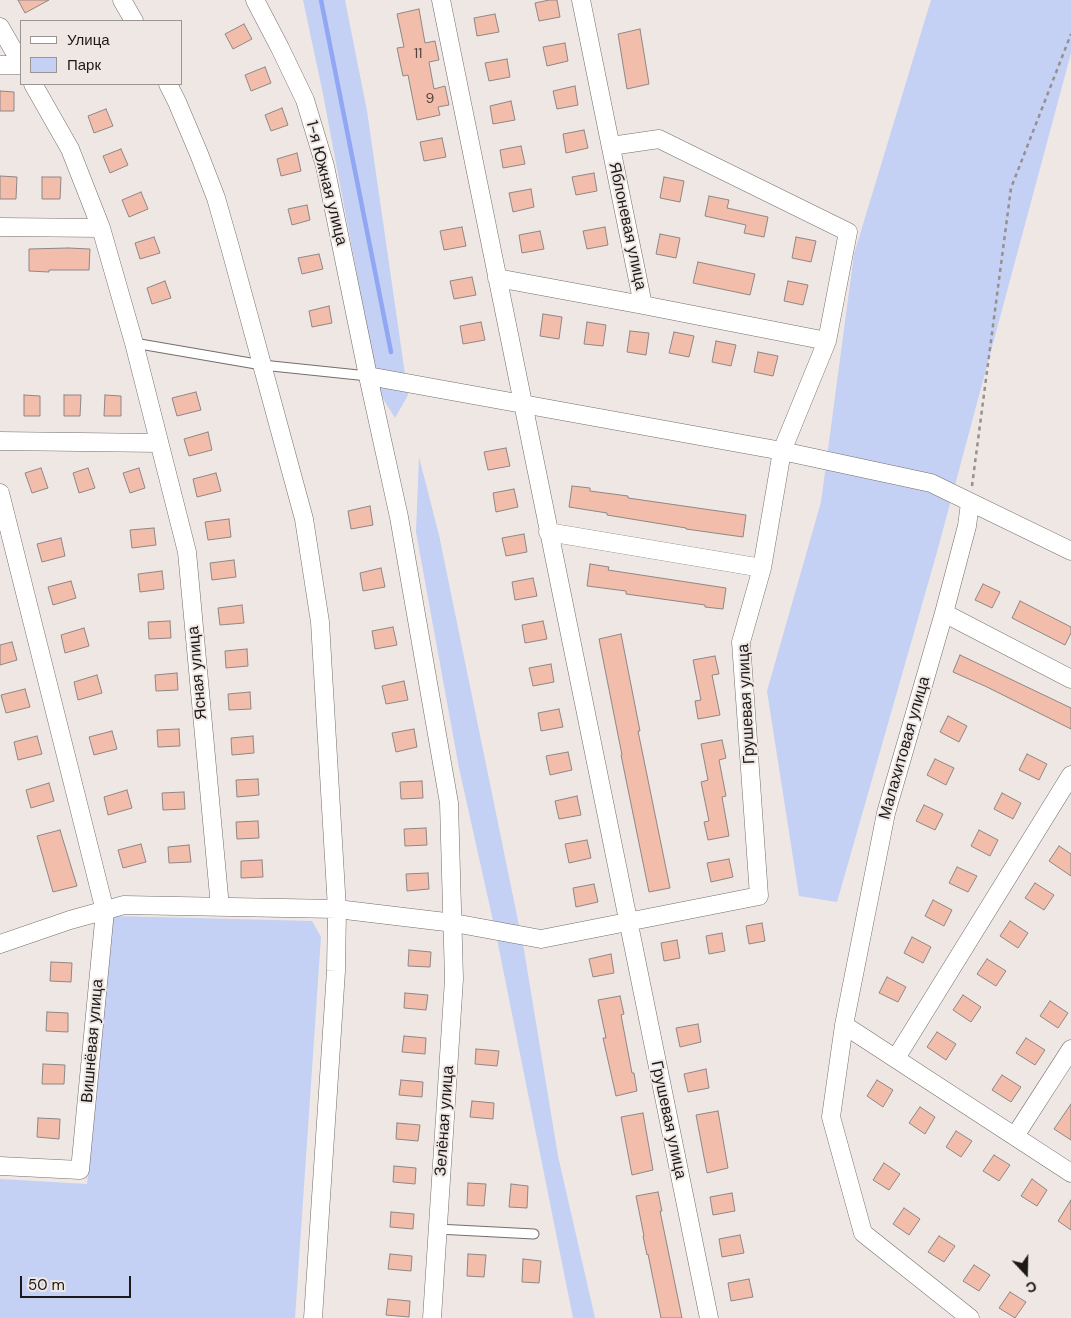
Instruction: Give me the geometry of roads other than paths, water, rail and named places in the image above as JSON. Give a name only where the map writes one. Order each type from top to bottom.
[{"type":"street","points":[[122,0],[133,20]]},
{"type":"street","name":"1-я Южная улица","points":[[255,0],[305,100],[325,166],[399,517],[450,803],[454,923]]},
{"type":"street","points":[[441,0],[522,404]]},
{"type":"street","name":"Яблоневая улица","points":[[496,278],[643,305],[581,0]]},
{"type":"street","points":[[0,27],[20,62]]},
{"type":"street","points":[[0,65],[20,64]]},
{"type":"street","name":"Ясная улица","points":[[34,85],[70,149],[101,228],[134,343],[187,552],[220,907]]},
{"type":"street","points":[[168,85],[216,198],[304,519],[320,622],[337,910],[336,971],[313,1318]]},
{"type":"street","points":[[548,532],[762,568],[782,451],[827,341],[848,232],[659,139],[611,146]]},
{"type":"street","points":[[0,227],[101,228]]},
{"type":"street","points":[[643,305],[827,341]]},
{"type":"street","points":[[368,376],[782,451],[931,482],[970,503],[1071,551]]},
{"type":"street","name":"Грушевая улица","points":[[522,404],[709,1318]]},
{"type":"street","points":[[0,442],[159,443]]},
{"type":"street","points":[[0,494],[105,911]]},
{"type":"street","name":"Малахитовая улица","points":[[970,503],[967,526],[944,613],[886,813],[844,1024],[831,1116],[862,1233],[970,1318]]},
{"type":"street","name":"Грушевая улица","points":[[628,923],[759,896],[741,642],[762,568]]},
{"type":"street","points":[[944,613],[1071,679]]},
{"type":"street","points":[[896,1058],[1071,775]]},
{"type":"street","points":[[0,944],[70,920],[124,905],[337,910],[454,923],[541,939],[628,923]]},
{"type":"street","name":"Вишнёвая улица","points":[[0,1166],[80,1170],[105,911]]},
{"type":"street","name":"Зелёная улица","points":[[432,1318],[454,979],[454,923]]},
{"type":"street","points":[[844,1024],[1071,1173]]},
{"type":"street","points":[[1015,1136],[1071,1049]]},
{"type":"lane","points":[[134,343],[262,365],[368,376]]},
{"type":"lane","points":[[438,1229],[534,1234]]},
{"type":"waterway","points":[[321,0],[391,352]]}]
